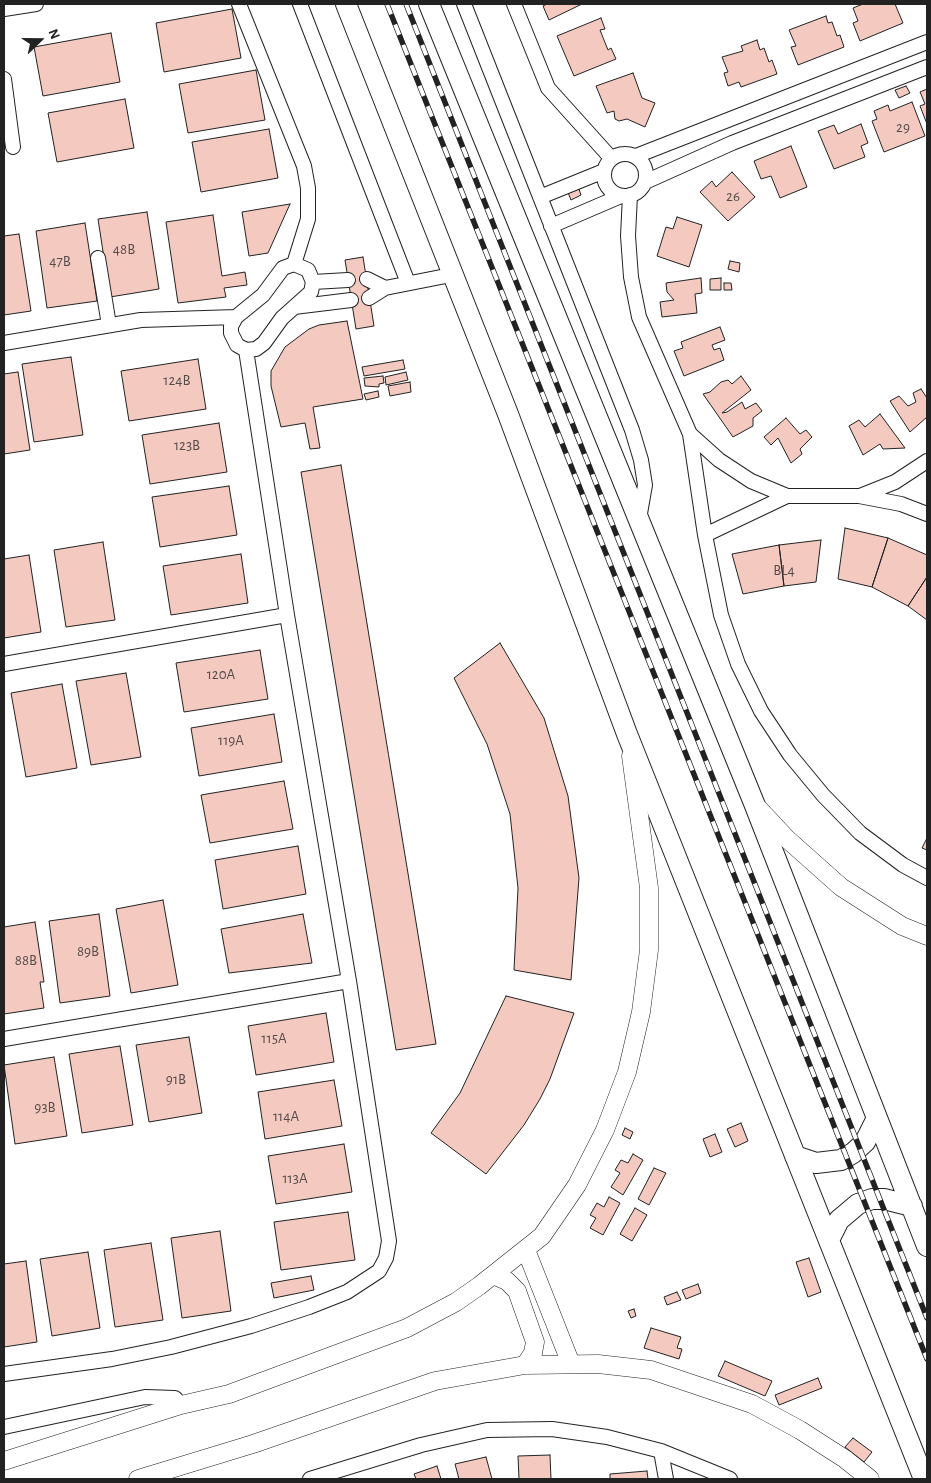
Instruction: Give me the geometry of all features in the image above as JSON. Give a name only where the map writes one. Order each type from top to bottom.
[{"type":"main road","points":[[346,4],[512,423],[627,734],[924,1479]]},
{"type":"main road","points":[[429,4],[754,803],[927,1246]]},
{"type":"main road","points":[[795,1156],[816,1163],[841,1160],[853,1154],[865,1142],[877,1118]]},
{"type":"main road","points":[[829,1240],[839,1220],[858,1204],[872,1199],[884,1199],[912,1206]]},
{"type":"street","points":[[4,10],[36,4]]},
{"type":"street","points":[[239,4],[304,166],[308,188],[308,219],[294,264]]},
{"type":"street","points":[[300,4],[408,283]]},
{"type":"street","points":[[464,4],[632,430],[641,460],[645,486],[638,520]]},
{"type":"street","points":[[514,4],[548,88],[611,158]]},
{"type":"street","points":[[636,156],[927,42]]},
{"type":"street","points":[[645,182],[732,143],[927,67]]},
{"type":"street","points":[[4,79],[13,147]]},
{"type":"street","points":[[551,226],[626,196],[641,189],[645,182],[645,167],[636,156],[626,153],[611,158],[604,171],[607,187],[626,196]]},
{"type":"street","points":[[540,197],[604,171]]},
{"type":"street","points":[[626,196],[631,277],[639,317],[690,434],[705,535],[721,615],[738,664],[766,718],[790,755],[823,795],[860,833],[903,865],[927,878]]},
{"type":"street","points":[[98,258],[109,325]]},
{"type":"street","points":[[294,264],[308,270],[313,282],[311,292],[282,318],[264,343],[256,348],[246,350],[237,345],[230,334],[236,317],[263,295],[283,268],[294,264]]},
{"type":"street","points":[[370,298],[385,288],[452,274]]},
{"type":"street","points":[[366,279],[385,288]]},
{"type":"street","points":[[313,282],[348,280]]},
{"type":"street","points":[[293,307],[351,300]]},
{"type":"street","points":[[4,343],[141,320],[236,317]]},
{"type":"street","points":[[4,1374],[112,1359],[213,1336],[328,1300],[363,1283],[378,1271],[386,1258],[389,1241],[349,981],[287,615],[246,350]]},
{"type":"street","points":[[690,434],[718,460],[751,481],[787,496],[859,496],[901,504],[927,514]]},
{"type":"street","points":[[859,496],[895,482],[927,461]]},
{"type":"street","points":[[705,535],[787,496]]},
{"type":"street","points":[[4,664],[287,615]]},
{"type":"street","points":[[4,1461],[181,1405],[229,1394],[407,1328],[456,1302],[542,1236],[577,1185],[605,1130],[626,1072],[641,1012],[649,950],[649,888],[627,734]]},
{"type":"street","points":[[754,803],[786,838],[841,887],[902,926],[927,936]]},
{"type":"street","points":[[4,1039],[349,981]]},
{"type":"street","points":[[526,1250],[572,1364]]},
{"type":"street","points":[[493,1275],[507,1281],[517,1291],[535,1342],[533,1353],[525,1365]]},
{"type":"street","points":[[138,1479],[170,1473],[435,1381],[525,1365],[598,1364],[651,1370],[752,1404],[800,1430],[845,1459],[870,1479]]},
{"type":"street","points":[[4,1427],[145,1397],[175,1398],[181,1405]]},
{"type":"street","points":[[310,1479],[421,1445],[487,1430],[552,1429],[607,1437],[661,1451],[730,1479]]},
{"type":"street","points":[[661,1451],[666,1479]]},
{"type":"building","points":[[547,4],[582,4],[549,20],[543,6]]},
{"type":"building","points":[[863,4],[895,4],[903,23],[860,41],[853,23],[858,21],[853,8]]},
{"type":"building","points":[[232,9],[241,58],[164,72],[156,23]]},
{"type":"building","points":[[826,16],[828,23],[832,22],[837,36],[840,35],[844,47],[798,65],[791,47],[796,46],[789,30]]},
{"type":"building","points":[[601,18],[605,29],[600,30],[608,50],[611,48],[616,59],[574,76],[557,36]]},
{"type":"building","points":[[111,33],[120,82],[43,96],[34,47]]},
{"type":"building","points":[[757,40],[760,50],[764,48],[769,62],[772,60],[777,74],[741,87],[739,82],[728,86],[724,73],[728,72],[722,57],[743,51],[741,46]]},
{"type":"building","points":[[256,70],[265,120],[188,133],[179,84]]},
{"type":"building","points":[[633,73],[642,98],[655,103],[645,127],[627,119],[619,121],[615,119],[614,111],[607,113],[596,86]]},
{"type":"building","points":[[906,86],[910,93],[899,98],[895,90]]},
{"type":"building","points":[[927,89],[927,124],[920,106],[925,104],[920,92]]},
{"type":"building","points":[[125,99],[134,148],[57,162],[48,113]]},
{"type":"building","points":[[912,102],[925,136],[884,152],[872,121],[877,119],[874,111],[888,105],[890,111]]},
{"type":"building","points":[[861,124],[868,143],[861,146],[865,157],[834,169],[818,131],[834,125],[838,134]]},
{"type":"building","points":[[269,129],[278,178],[201,192],[192,142]]},
{"type":"building","points":[[791,146],[807,187],[780,198],[771,176],[761,179],[754,161]]},
{"type":"building","points":[[732,172],[755,197],[728,221],[700,192],[712,181],[716,187]]},
{"type":"building","points":[[578,186],[581,195],[571,200],[567,190]]},
{"type":"building","points":[[290,204],[268,253],[249,256],[242,212]]},
{"type":"building","points":[[147,212],[159,289],[110,297],[98,219]]},
{"type":"building","points":[[213,215],[222,276],[245,272],[247,285],[224,288],[226,297],[178,303],[166,222]]},
{"type":"building","points":[[677,217],[702,225],[689,267],[657,256],[666,227],[673,229]]},
{"type":"building","points":[[85,223],[97,301],[47,308],[36,231]]},
{"type":"building","points":[[19,234],[31,311],[4,315],[4,236]]},
{"type":"building","points":[[363,257],[374,326],[356,329],[345,260]]},
{"type":"building","points":[[730,261],[740,263],[739,272],[728,269]]},
{"type":"building","points":[[701,278],[702,293],[695,294],[697,313],[662,317],[660,302],[674,300],[667,292],[666,283]]},
{"type":"building","points":[[721,278],[721,290],[710,290],[710,279]]},
{"type":"building","points":[[724,283],[731,283],[732,290],[724,290]]},
{"type":"building","points":[[347,321],[363,399],[313,407],[320,448],[310,449],[305,423],[281,427],[271,386],[271,371],[285,347],[309,329],[319,325]]},
{"type":"building","points":[[720,327],[725,340],[712,345],[714,350],[720,348],[724,360],[684,376],[674,351],[683,348],[681,342]]},
{"type":"building","points":[[71,357],[83,435],[34,442],[22,364]]},
{"type":"building","points":[[198,359],[206,409],[129,421],[121,371]]},
{"type":"building","points":[[403,360],[405,369],[364,376],[362,367]]},
{"type":"building","points":[[18,372],[30,450],[4,454],[4,374]]},
{"type":"building","points":[[406,372],[408,380],[386,385],[385,377]]},
{"type":"building","points":[[383,376],[384,383],[379,384],[379,387],[365,386],[364,378]]},
{"type":"building","points":[[741,376],[751,390],[722,413],[727,412],[742,402],[745,409],[756,403],[762,411],[753,418],[753,426],[733,437],[703,394],[710,392],[721,382],[728,380],[732,384]]},
{"type":"building","points":[[410,382],[411,392],[390,396],[388,386]]},
{"type":"building","points":[[921,389],[927,398],[927,417],[910,432],[890,401],[899,396],[908,406],[916,402],[913,393]]},
{"type":"building","points":[[378,391],[379,397],[366,400],[364,394]]},
{"type":"building","points":[[880,414],[905,448],[883,449],[880,444],[863,455],[849,426],[859,420],[865,427]]},
{"type":"building","points":[[786,418],[800,434],[806,430],[812,437],[800,449],[802,454],[791,463],[778,438],[771,445],[764,437]]},
{"type":"building","points":[[219,423],[227,472],[150,484],[142,435]]},
{"type":"building","points":[[341,465],[436,1044],[396,1050],[301,472]]},
{"type":"building","points":[[229,486],[237,535],[160,547],[152,497]]},
{"type":"building","points":[[845,528],[888,538],[872,587],[838,579]]},
{"type":"building","points":[[888,538],[927,555],[927,577],[908,606],[872,587]]},
{"type":"building","points":[[821,540],[816,582],[784,586],[779,545]]},
{"type":"building","points":[[103,542],[115,620],[66,627],[54,550]]},
{"type":"building","points":[[779,545],[784,586],[743,594],[732,554]]},
{"type":"building","points":[[241,554],[248,603],[171,615],[163,566]]},
{"type":"building","points":[[29,555],[41,632],[4,638],[4,559]]},
{"type":"building","points":[[927,577],[927,620],[908,606]]},
{"type":"building","points":[[500,643],[544,718],[568,796],[579,878],[571,980],[514,970],[518,888],[510,814],[487,744],[454,678]]},
{"type":"building","points":[[260,650],[268,699],[184,712],[176,663]]},
{"type":"building","points":[[126,673],[141,757],[91,765],[76,681]]},
{"type":"building","points":[[62,684],[77,768],[26,777],[11,693]]},
{"type":"building","points":[[274,714],[282,762],[199,776],[191,728]]},
{"type":"building","points":[[284,781],[293,829],[210,843],[201,795]]},
{"type":"building","points":[[927,838],[927,850],[922,848]]},
{"type":"building","points":[[298,846],[306,894],[223,909],[215,860]]},
{"type":"building","points":[[163,900],[178,985],[131,993],[116,909]]},
{"type":"building","points":[[99,914],[110,996],[60,1003],[49,921]]},
{"type":"building","points":[[303,914],[312,963],[229,973],[221,929]]},
{"type":"building","points":[[35,922],[44,982],[40,982],[44,1008],[4,1014],[4,927]]},
{"type":"building","points":[[506,996],[574,1013],[550,1079],[540,1099],[524,1125],[486,1174],[431,1133],[460,1093]]},
{"type":"building","points":[[326,1013],[334,1062],[256,1075],[248,1026]]},
{"type":"building","points":[[189,1037],[202,1113],[149,1122],[136,1045]]},
{"type":"building","points":[[120,1046],[133,1125],[82,1133],[69,1054]]},
{"type":"building","points":[[54,1057],[67,1136],[15,1144],[4,1065]]},
{"type":"building","points":[[334,1080],[342,1126],[265,1139],[258,1092]]},
{"type":"building","points":[[741,1123],[748,1141],[735,1147],[727,1129]]},
{"type":"building","points":[[625,1128],[633,1132],[630,1139],[622,1135]]},
{"type":"building","points":[[715,1134],[722,1152],[710,1157],[703,1139]]},
{"type":"building","points":[[344,1144],[352,1192],[276,1204],[268,1156]]},
{"type":"building","points":[[633,1154],[643,1160],[623,1195],[611,1187],[620,1173],[615,1170],[621,1160],[628,1163]]},
{"type":"building","points":[[654,1168],[666,1173],[649,1205],[638,1199]]},
{"type":"building","points":[[609,1197],[620,1203],[603,1235],[590,1228],[596,1218],[590,1215],[597,1203],[604,1207]]},
{"type":"building","points":[[635,1208],[647,1215],[632,1241],[620,1234]]},
{"type":"building","points":[[348,1212],[355,1260],[281,1270],[274,1222]]},
{"type":"building","points":[[220,1231],[231,1311],[182,1318],[171,1238]]},
{"type":"building","points":[[151,1243],[163,1320],[115,1327],[104,1250]]},
{"type":"building","points":[[88,1252],[100,1328],[52,1336],[40,1259]]},
{"type":"building","points":[[809,1258],[821,1292],[808,1297],[796,1262]]},
{"type":"building","points":[[26,1261],[37,1342],[4,1347],[4,1264]]},
{"type":"building","points":[[311,1276],[314,1290],[274,1298],[271,1283]]},
{"type":"building","points":[[698,1284],[701,1293],[686,1299],[682,1290]]},
{"type":"building","points":[[677,1292],[681,1300],[667,1305],[664,1297]]},
{"type":"building","points":[[634,1309],[636,1316],[631,1318],[628,1311]]},
{"type":"building","points":[[651,1328],[681,1337],[677,1348],[682,1349],[679,1359],[644,1348]]},
{"type":"building","points":[[725,1361],[772,1381],[765,1396],[718,1376]]},
{"type":"building","points":[[818,1378],[822,1388],[779,1405],[775,1395]]},
{"type":"building","points":[[853,1438],[872,1452],[864,1462],[845,1447]]},
{"type":"building","points":[[550,1455],[551,1479],[519,1479],[518,1456]]},
{"type":"building","points":[[486,1457],[492,1479],[459,1479],[455,1464]]},
{"type":"building","points":[[437,1466],[441,1479],[416,1479],[414,1474]]},
{"type":"building","points":[[647,1471],[648,1479],[610,1479],[610,1474]]},
{"type":"railway","points":[[387,4],[927,1359]]},
{"type":"railway","points":[[406,4],[927,1318]]}]
